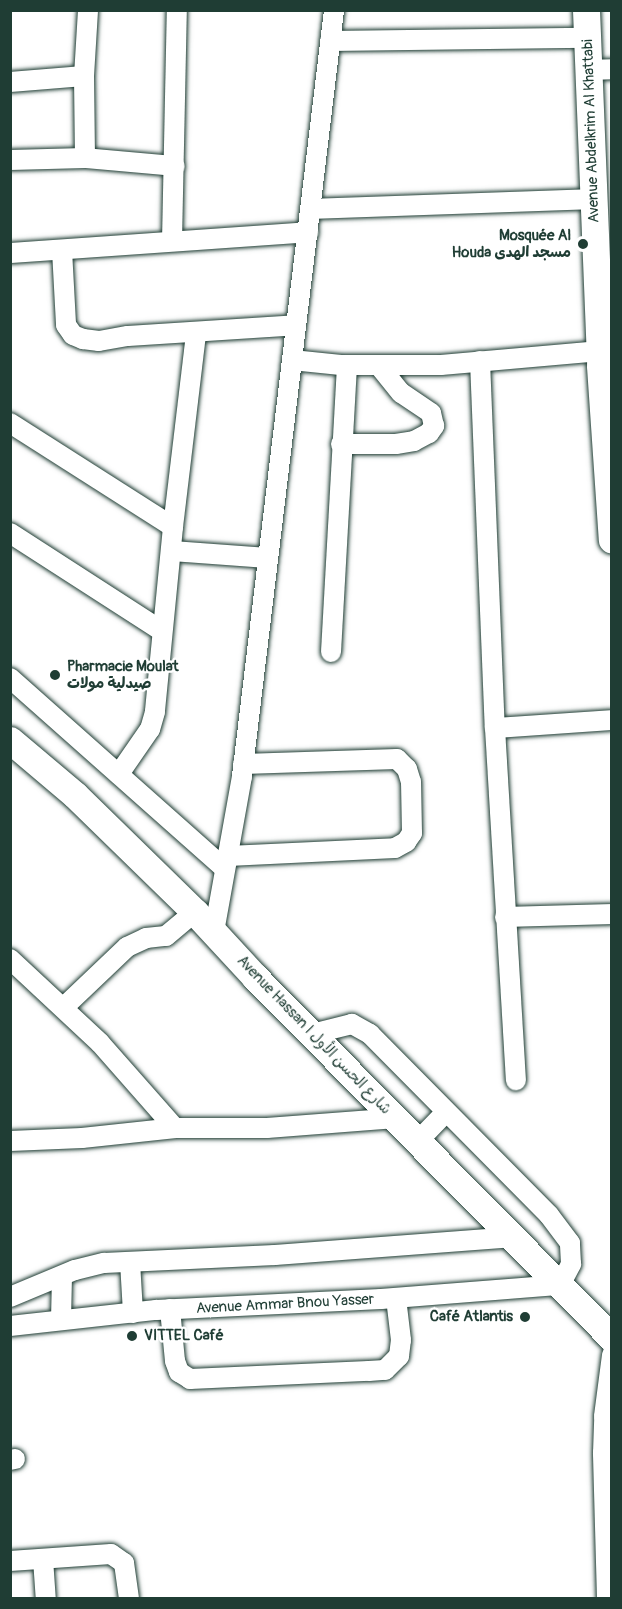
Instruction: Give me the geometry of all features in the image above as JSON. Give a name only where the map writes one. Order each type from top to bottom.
[{"type":"main road","name":"Avenue Abdelkrim Al Khattabi","points":[[586,10],[587,38],[600,70],[599,206],[612,540]]},
{"type":"main road","name":"Avenue Hassan I شارع الحسن الأول","points":[[10,740],[75,795],[195,912],[612,1338]]},
{"type":"street","points":[[85,158],[84,76],[88,10]]},
{"type":"street","points":[[172,241],[177,10]]},
{"type":"street","points":[[214,932],[243,764],[312,208],[334,10]]},
{"type":"street","points":[[330,41],[587,38]]},
{"type":"street","points":[[10,82],[84,76]]},
{"type":"street","points":[[10,160],[85,158],[175,166]]},
{"type":"street","points":[[312,208],[599,206]]},
{"type":"street","points":[[10,253],[308,232]]},
{"type":"street","points":[[62,250],[66,325],[73,335],[99,341],[296,325]]},
{"type":"street","points":[[119,774],[150,729],[155,712],[195,333]]},
{"type":"street","points":[[292,360],[379,366],[441,365],[480,361],[604,361]]},
{"type":"street","points":[[480,361],[495,728],[516,1080]]},
{"type":"street","points":[[331,652],[347,365]]},
{"type":"street","points":[[341,444],[396,444],[414,441],[429,433],[434,426],[431,413],[401,393],[379,366]]},
{"type":"street","points":[[10,423],[173,526]]},
{"type":"street","points":[[10,533],[162,631]]},
{"type":"street","points":[[172,551],[268,558]]},
{"type":"street","points":[[10,678],[119,774],[226,862],[395,848],[406,842],[412,833],[411,782],[407,769],[397,759],[243,764]]},
{"type":"street","points":[[495,728],[612,720]]},
{"type":"street","points":[[64,1007],[127,947],[146,938],[166,936],[195,912]]},
{"type":"street","points":[[505,917],[612,914]]},
{"type":"street","points":[[10,959],[64,1007],[153,1100],[175,1128]]},
{"type":"street","points":[[312,1034],[352,1024],[370,1034],[563,1231],[570,1243],[571,1264],[560,1285]]},
{"type":"street","points":[[418,1141],[446,1112]]},
{"type":"street","points":[[10,1141],[82,1138],[175,1128],[267,1128],[396,1119]]},
{"type":"street","points":[[10,1297],[88,1266],[514,1237]]},
{"type":"street","points":[[130,1262],[133,1313]]},
{"type":"street","points":[[61,1320],[62,1276]]},
{"type":"street","name":"Avenue Ammar Bnou Yasser","points":[[10,1326],[170,1310],[396,1298],[560,1285]]},
{"type":"street","points":[[170,1310],[175,1360],[179,1372],[189,1378],[369,1371],[385,1370],[399,1356],[401,1341],[396,1298]]},
{"type":"street","points":[[607,1599],[603,1444],[612,1355]]},
{"type":"street","points":[[10,1561],[101,1554],[118,1557],[124,1563],[129,1599]]},
{"type":"street","points":[[43,1559],[46,1599]]},
{"type":"place","name":"Mosquée Al Houda مسجد الهدى","points":[[583,244]]},
{"type":"place","name":"Pharmacie Moulat صيدلية مولات","points":[[55,675]]},
{"type":"place","name":"Café Atlantis","points":[[525,1317]]},
{"type":"place","name":"VITTEL Café","points":[[132,1336]]}]
